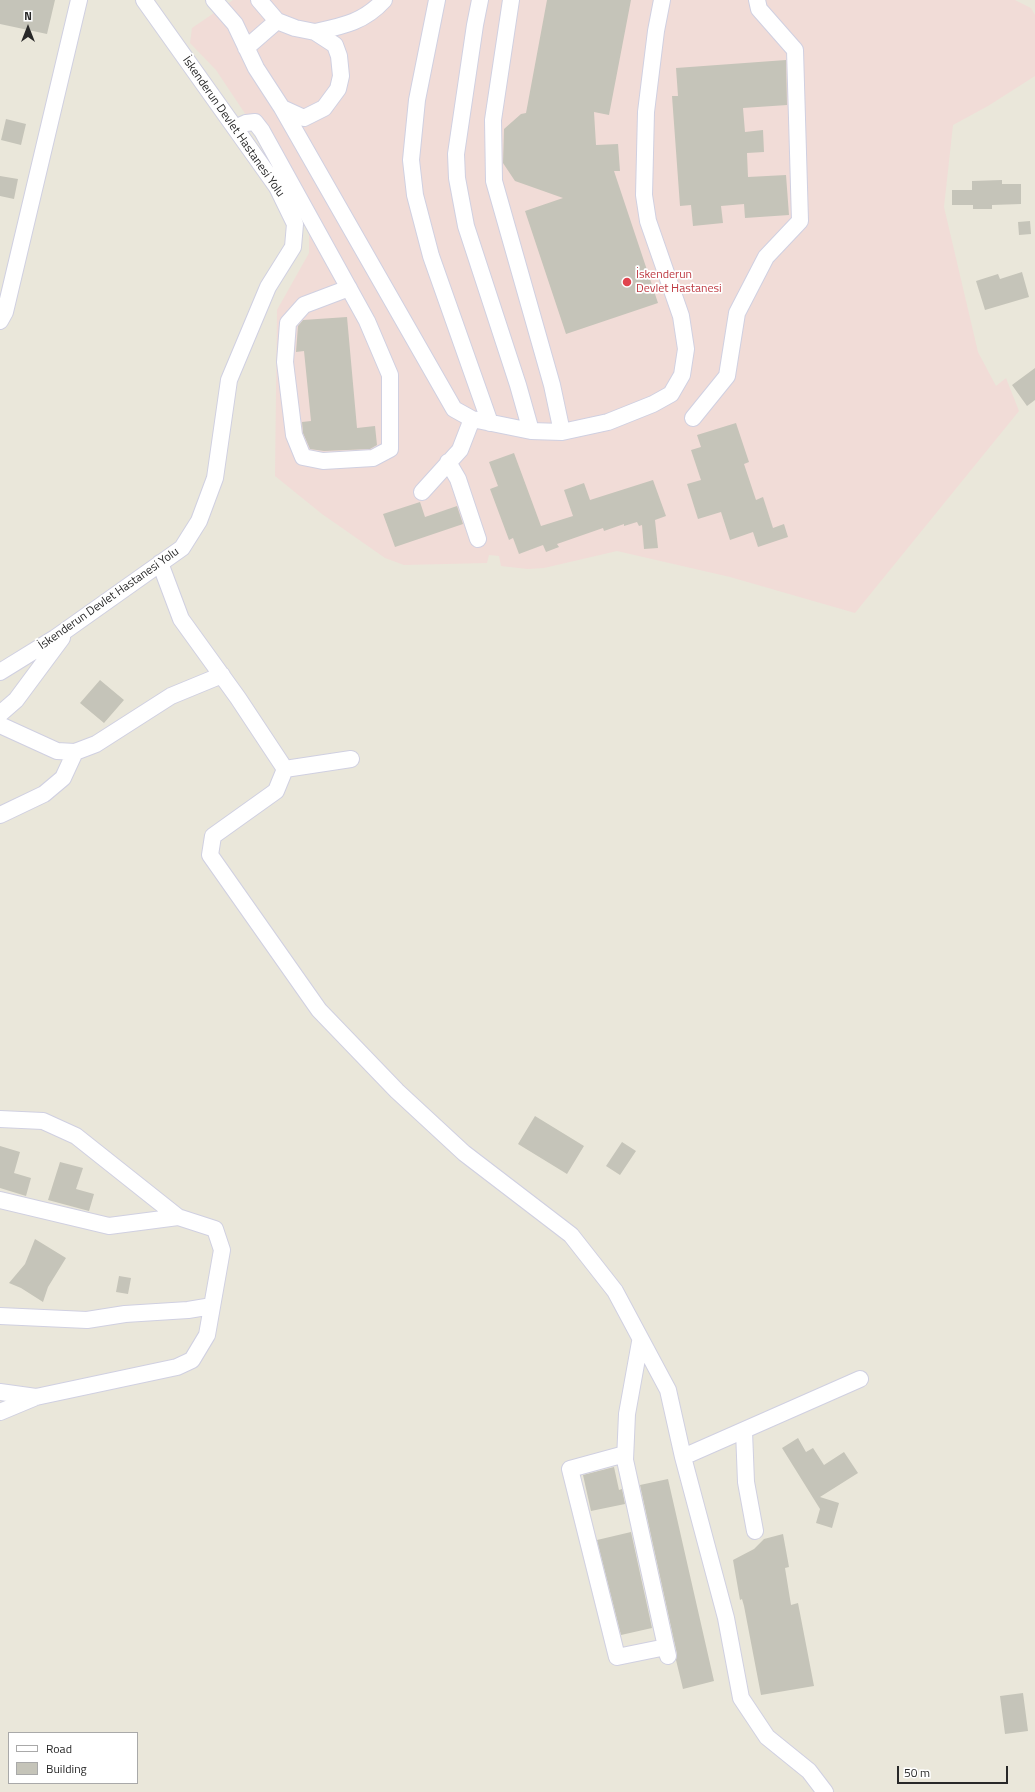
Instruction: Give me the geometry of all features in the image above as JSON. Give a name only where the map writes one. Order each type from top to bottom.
[{"type":"street","points":[[0,321],[5,312],[79,0]]},
{"type":"street","name":"İskenderun Devlet Hastanesi Yolu","points":[[0,672],[69,628],[182,548],[199,521],[215,478],[230,380],[268,287],[293,247],[295,224],[277,187],[144,0]]},
{"type":"street","points":[[214,0],[235,24],[256,68],[282,108],[454,409],[472,419],[531,431],[562,432],[608,422],[653,404],[671,394],[682,375],[686,349],[681,316],[648,221],[644,195],[646,112],[656,31],[662,0]]},
{"type":"street","points":[[259,0],[277,21],[295,28],[315,32],[336,45],[339,56],[341,76],[338,90],[324,108],[304,118],[282,108]]},
{"type":"street","points":[[315,32],[348,25],[375,10],[384,0]]},
{"type":"street","points":[[437,0],[417,100],[411,160],[414,188],[431,256],[490,422]]},
{"type":"street","points":[[480,0],[456,154],[457,178],[466,226],[518,385],[531,431]]},
{"type":"street","points":[[511,0],[493,120],[494,181],[552,385],[562,432]]},
{"type":"street","points":[[693,418],[727,376],[737,313],[766,257],[800,221],[795,50],[759,9],[757,0]]},
{"type":"street","points":[[246,48],[277,21]]},
{"type":"street","points":[[235,128],[246,123],[255,122],[262,131],[349,288],[367,321],[390,375],[390,449],[373,458],[323,461],[304,457],[294,435],[285,362],[288,323],[304,305],[349,288]]},
{"type":"street","points":[[422,492],[460,450],[472,419]]},
{"type":"street","points":[[448,462],[458,479],[478,539]]},
{"type":"street","points":[[160,563],[181,620],[268,740],[285,769]]},
{"type":"street","points":[[0,714],[16,700],[69,628]]},
{"type":"street","points":[[0,725],[57,751],[75,752],[96,744],[171,696],[222,675]]},
{"type":"street","points":[[0,815],[44,794],[63,778],[75,752]]},
{"type":"street","points":[[285,769],[351,759]]},
{"type":"street","points":[[285,769],[276,790],[213,836],[210,855],[319,1010],[397,1090],[464,1153],[571,1235],[615,1291],[640,1342],[668,1390],[726,1618],[741,1698],[767,1737],[809,1771],[825,1792]]},
{"type":"street","points":[[0,1119],[43,1121],[76,1136],[178,1217],[215,1229],[222,1250],[207,1335],[192,1360],[177,1367],[36,1397],[0,1412]]},
{"type":"street","points":[[0,1200],[109,1226],[178,1217]]},
{"type":"street","points":[[0,1316],[86,1320],[125,1314],[188,1310],[212,1306]]},
{"type":"street","points":[[625,1454],[570,1469],[617,1657],[667,1651],[625,1460],[627,1414],[640,1342]]},
{"type":"street","points":[[684,1457],[860,1379]]},
{"type":"street","points":[[0,1392],[36,1397]]},
{"type":"street","points":[[744,1431],[746,1482],[755,1531]]},
{"type":"shaded area","name":"İskenderun Devlet Hastanesi","points":[[233,0],[1015,0],[1031,8],[1035,15],[1035,76],[988,106],[953,125],[944,207],[978,352],[996,386],[1006,378],[1019,411],[855,613],[730,577],[617,551],[544,568],[528,569],[501,566],[499,556],[489,555],[487,563],[404,565],[385,558],[322,514],[275,476],[277,310],[309,253],[309,231],[300,196],[216,70],[190,43],[192,28]]},
{"type":"building","points":[[0,0],[55,0],[47,34],[0,24]]},
{"type":"building","points":[[547,0],[631,0],[609,115],[594,112],[596,145],[618,144],[620,171],[614,171],[658,303],[566,334],[525,211],[563,198],[515,181],[503,163],[504,129],[521,114],[526,113]]},
{"type":"building","points":[[786,60],[787,105],[743,108],[745,132],[763,130],[764,152],[747,153],[748,177],[786,175],[789,215],[745,218],[744,204],[721,206],[723,223],[693,226],[691,205],[680,206],[672,96],[678,96],[676,68]]},
{"type":"building","points":[[6,119],[26,124],[21,145],[1,140]]},
{"type":"building","points":[[0,176],[18,179],[14,199],[0,196]]},
{"type":"building","points":[[1002,180],[1002,184],[1021,184],[1021,204],[992,205],[992,209],[973,209],[973,205],[952,205],[952,190],[972,190],[972,181]]},
{"type":"building","points":[[1030,221],[1031,234],[1019,235],[1018,222]]},
{"type":"building","points":[[1022,272],[1029,297],[985,310],[976,281],[998,274],[1000,279]]},
{"type":"building","points":[[347,317],[357,428],[375,426],[377,445],[370,449],[324,451],[310,449],[303,433],[302,422],[311,421],[304,351],[296,352],[298,326],[303,320]]},
{"type":"building","points":[[1035,368],[1035,400],[1027,406],[1012,385]]},
{"type":"building","points":[[736,423],[749,462],[744,464],[756,500],[763,497],[773,528],[784,524],[788,537],[758,547],[753,532],[730,540],[721,512],[698,519],[687,484],[701,480],[691,450],[701,447],[697,435]]},
{"type":"building","points":[[514,453],[541,526],[573,516],[564,490],[584,483],[590,500],[653,480],[666,516],[655,520],[658,548],[644,549],[642,525],[639,526],[637,522],[624,526],[624,524],[604,531],[603,528],[557,544],[559,547],[546,552],[543,545],[519,554],[513,538],[509,540],[490,489],[498,486],[489,462]]},
{"type":"building","points":[[420,502],[425,517],[457,506],[463,524],[395,547],[383,514]]},
{"type":"building","points":[[100,680],[124,700],[104,723],[80,703]]},
{"type":"building","points":[[535,1116],[584,1146],[567,1174],[518,1144]]},
{"type":"building","points":[[622,1142],[636,1151],[620,1175],[606,1166]]},
{"type":"building","points":[[0,1146],[20,1152],[14,1173],[31,1178],[26,1196],[0,1188]]},
{"type":"building","points":[[60,1162],[83,1168],[76,1189],[94,1194],[89,1211],[48,1200]]},
{"type":"building","points":[[35,1239],[66,1258],[48,1287],[43,1302],[21,1288],[9,1283],[25,1264]]},
{"type":"building","points":[[119,1276],[131,1278],[128,1294],[116,1292]]},
{"type":"building","points":[[798,1438],[806,1452],[813,1448],[824,1465],[844,1452],[858,1473],[820,1497],[839,1503],[832,1528],[816,1523],[820,1509],[782,1448]]},
{"type":"building","points":[[614,1467],[619,1490],[622,1489],[625,1504],[591,1511],[583,1475]]},
{"type":"building","points":[[668,1479],[714,1681],[683,1689],[676,1660],[677,1654],[640,1485]]},
{"type":"building","points":[[631,1532],[652,1628],[621,1635],[597,1540]]},
{"type":"building","points":[[783,1534],[789,1567],[785,1568],[791,1605],[798,1603],[814,1686],[761,1695],[744,1606],[742,1599],[740,1600],[733,1560],[754,1549],[764,1539]]},
{"type":"building","points":[[1023,1693],[1028,1731],[1005,1734],[1000,1696]]},
{"type":"place","name":"İskenderun Devlet Hastanesi","points":[[627,282]]}]
